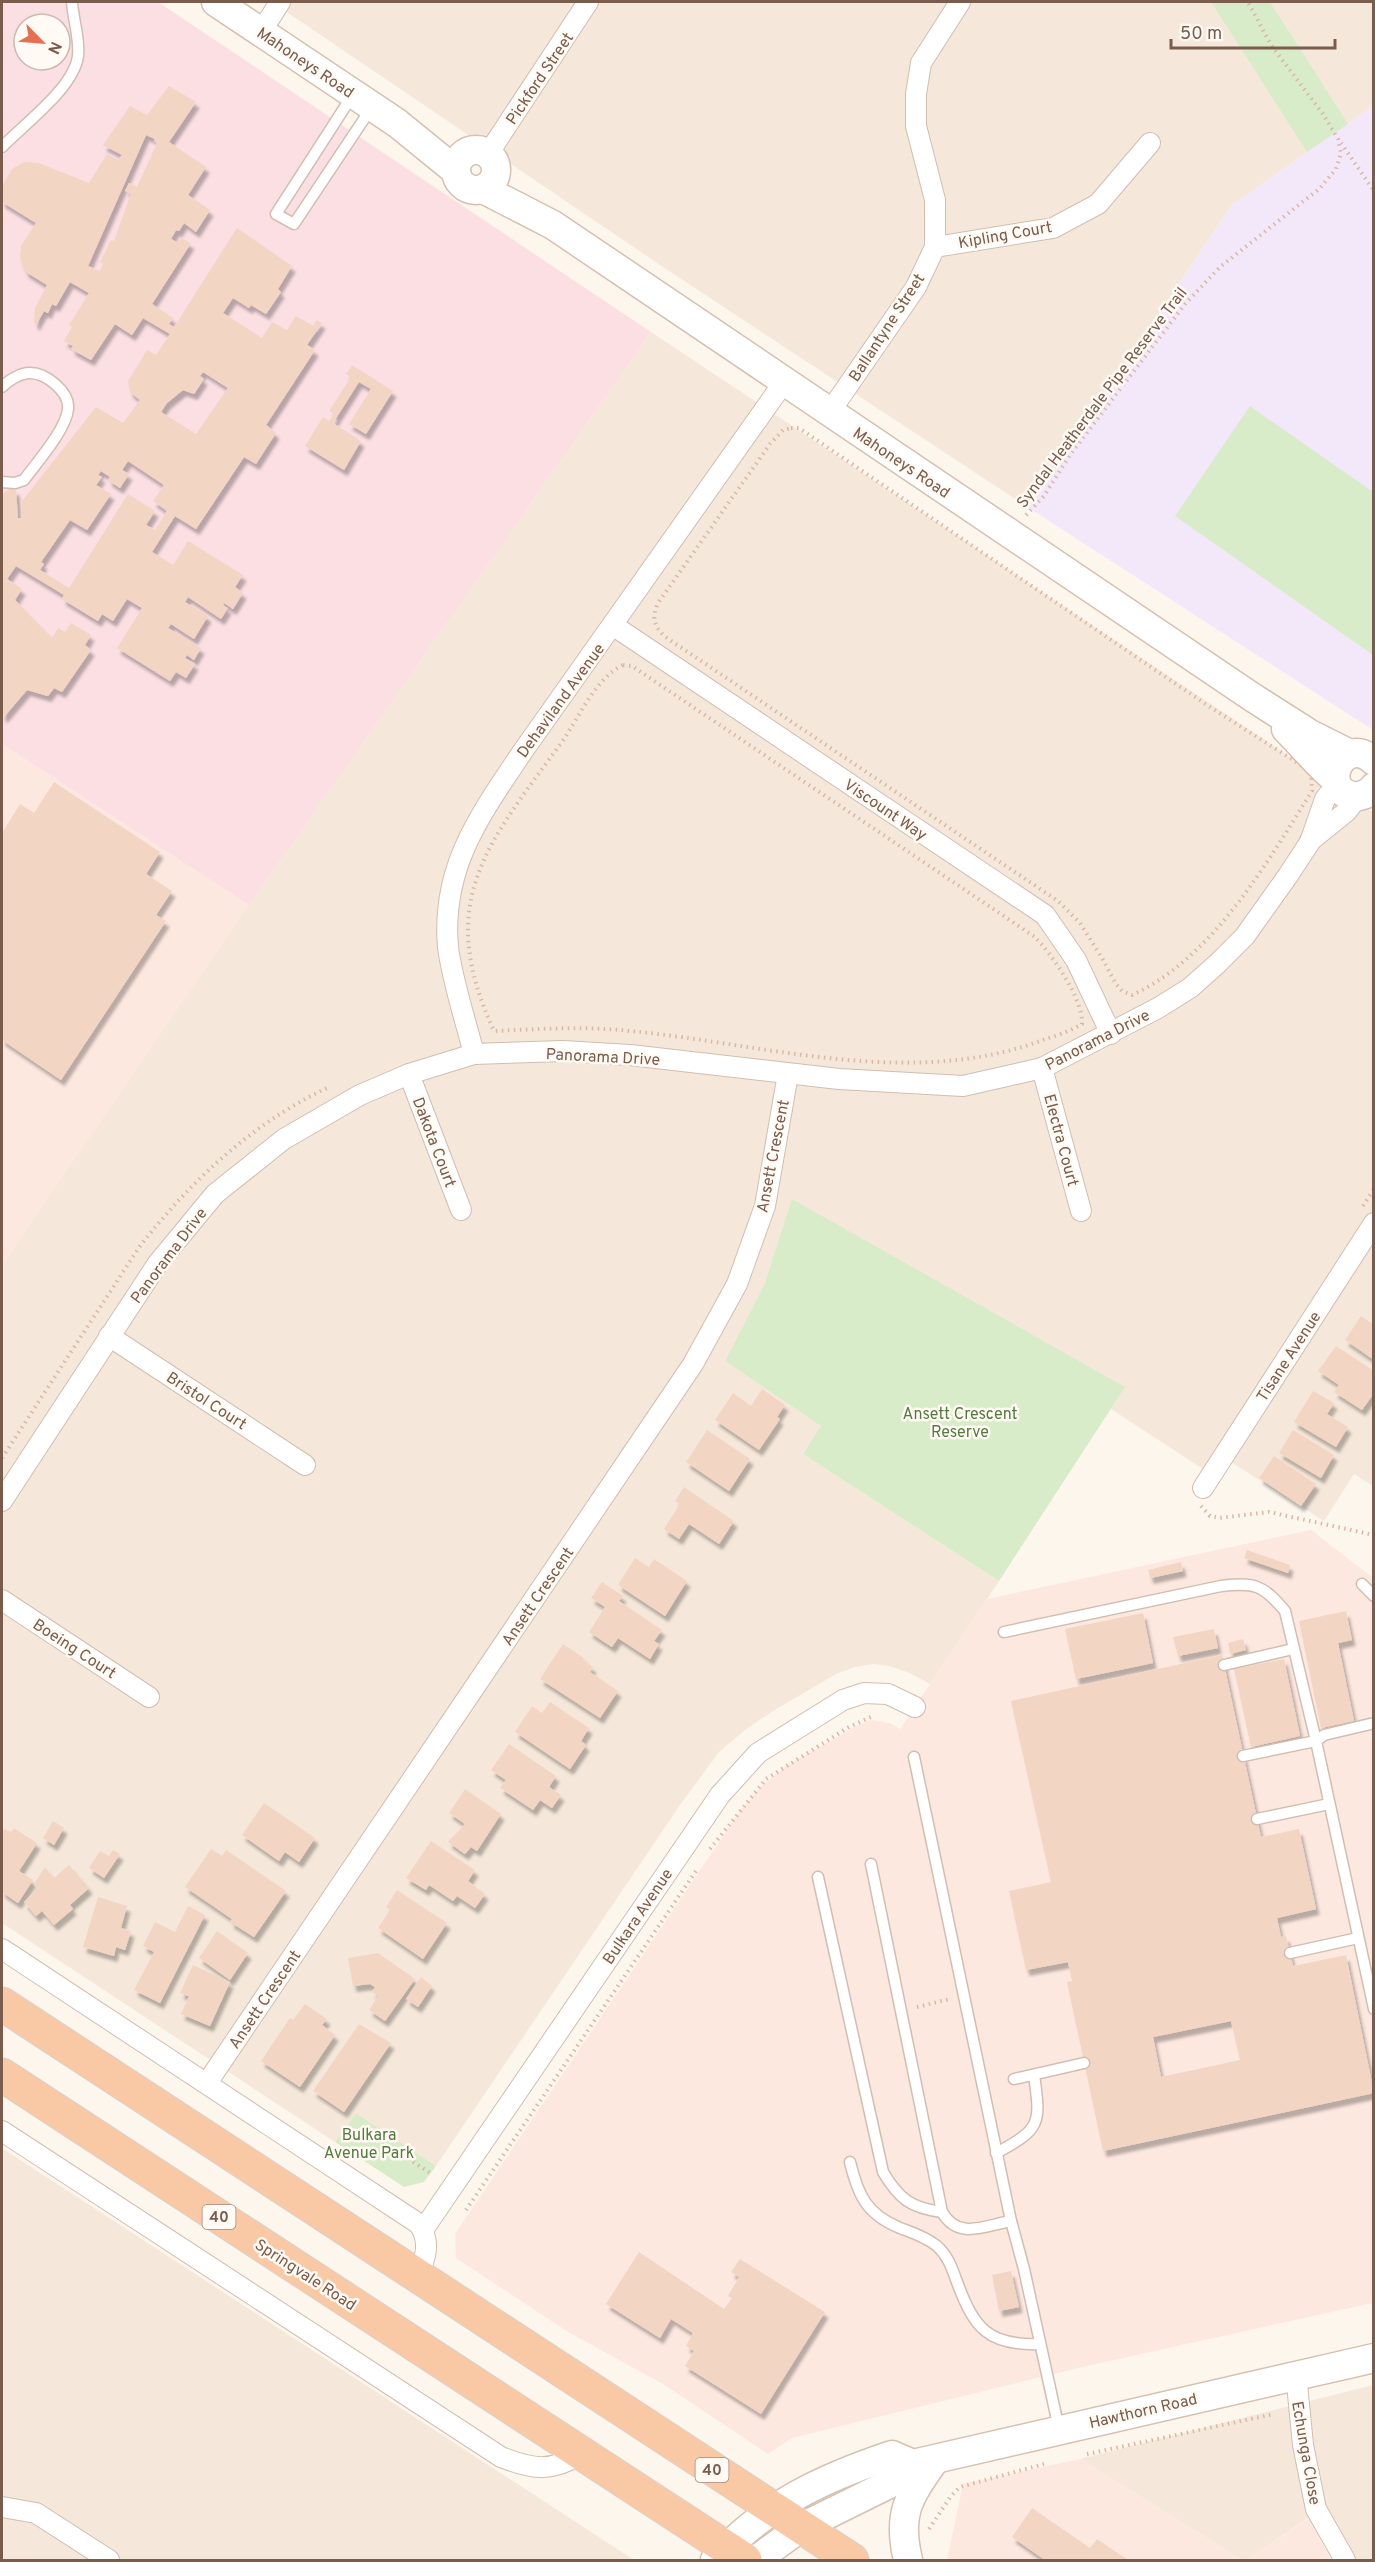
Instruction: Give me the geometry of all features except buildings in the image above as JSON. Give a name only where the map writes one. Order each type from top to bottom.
[{"type":"highway","name":"40","points":[[2,2004],[852,2560]]},
{"type":"highway","name":"Springvale Road","points":[[2,2075],[580,2454],[729,2556]]},
{"type":"main road","name":"Mahoneys Road","points":[[216,2],[397,123],[479,166],[552,225],[1252,697],[1310,734],[1362,758]]},
{"type":"main road","name":"Mahoneys Road","points":[[1252,697],[1303,745],[1318,765],[1357,790]]},
{"type":"main road","points":[[1357,790],[1337,766],[1362,758]]},
{"type":"main road","name":"Hawthorn Road","points":[[756,2560],[800,2528],[895,2481],[924,2461],[1296,2374],[1374,2358]]},
{"type":"main road","name":"Hawthorn Road","points":[[729,2556],[773,2510],[810,2487],[892,2455],[924,2461]]},
{"type":"main road","points":[[908,2560],[902,2530],[904,2517],[924,2461]]},
{"type":"street","points":[[261,32],[280,2]]},
{"type":"street","name":"Pickford Street","points":[[479,166],[588,2]]},
{"type":"street","name":"Ballantyne Street","points":[[829,413],[916,287],[935,247],[935,200],[916,126],[916,94],[921,63],[960,2]]},
{"type":"street","name":"Kipling Court","points":[[935,247],[1053,228],[1098,204],[1150,142]]},
{"type":"street","name":"Dehaviland Avenue","points":[[474,1054],[448,949],[447,911],[453,873],[467,840],[484,809],[784,382]]},
{"type":"street","name":"Viscount Way","points":[[614,626],[1045,915],[1076,960],[1111,1034]]},
{"type":"street","name":"Panorama Drive","points":[[2,1501],[158,1263],[215,1194],[284,1139],[360,1095],[409,1074],[474,1054],[574,1052],[630,1055],[839,1079],[963,1086],[1042,1068],[1111,1034],[1190,987],[1217,964],[1245,936],[1310,842],[1346,812],[1357,790]]},
{"type":"street","name":"Electra Court","points":[[1042,1068],[1081,1211]]},
{"type":"street","name":"Dakota Court","points":[[409,1074],[461,1210]]},
{"type":"street","name":"Ansett Crescent","points":[[207,2083],[693,1364],[737,1284],[765,1206],[789,1074]]},
{"type":"street","name":"Tisane Avenue","points":[[1203,1488],[1374,1223]]},
{"type":"street","name":"Bristol Court","points":[[109,1336],[305,1465]]},
{"type":"street","name":"Boeing Court","points":[[2,1600],[149,1697]]},
{"type":"street","name":"Bulkara Avenue","points":[[423,2230],[720,1795],[739,1772],[758,1752],[843,1700],[864,1694],[888,1694],[915,1707]]},
{"type":"street","points":[[2,1949],[413,2219],[423,2230],[427,2249],[417,2277]]},
{"type":"street","points":[[2,2131],[501,2457],[522,2465],[541,2468],[555,2467],[580,2454]]},
{"type":"street","name":"Echunga Close","points":[[1296,2374],[1303,2445],[1316,2509],[1345,2560]]},
{"type":"street","points":[[2,2507],[36,2513],[109,2560]]},
{"type":"lane","points":[[2,147],[49,104],[73,70],[78,57],[78,40],[72,2]]},
{"type":"lane","points":[[363,101],[294,224],[276,214],[363,101]]},
{"type":"lane","points":[[2,387],[17,376],[31,373],[42,376],[55,384],[64,395],[68,406],[64,422],[24,480],[15,483],[2,482]]},
{"type":"lane","points":[[1004,1632],[1221,1586],[1246,1583],[1262,1587],[1285,1611],[1316,1741],[1374,2009]]},
{"type":"lane","points":[[1362,1584],[1374,1596]]},
{"type":"lane","points":[[1224,1665],[1293,1649]]},
{"type":"lane","points":[[1243,1756],[1316,1741],[1324,1734],[1374,1723]]},
{"type":"lane","points":[[914,1757],[996,2152],[1059,2430]]},
{"type":"lane","points":[[1257,1819],[1329,1804]]},
{"type":"lane","points":[[872,1864],[942,2212],[949,2223],[963,2230],[1011,2221]]},
{"type":"lane","points":[[818,1877],[883,2172],[894,2192],[911,2205],[942,2212]]},
{"type":"lane","points":[[1290,1953],[1358,1938]]},
{"type":"lane","points":[[1014,2079],[1084,2063]]},
{"type":"lane","points":[[996,2152],[1021,2140],[1036,2125],[1040,2110],[1034,2075]]},
{"type":"lane","points":[[850,2162],[858,2192],[868,2207],[883,2219],[935,2245],[948,2258],[967,2308],[979,2326],[999,2340],[1016,2345],[1040,2344]]},
{"type":"path","points":[[1248,2],[1271,45],[1323,114],[1338,140],[1374,191]]},
{"type":"path","name":"Syndal Heatherdale Pipe Reserve Trail","points":[[1012,535],[1030,510],[1044,496],[1070,455],[1185,304],[1220,267],[1328,180],[1336,169],[1341,153],[1338,140]]},
{"type":"path","points":[[799,428],[1251,734],[1304,767],[1311,775],[1312,791],[1268,860],[1218,926],[1161,980],[1132,995],[1122,991],[1116,984],[1080,923],[1058,901],[664,636],[653,622],[653,613],[658,603],[770,444],[783,430],[799,428]]},
{"type":"path","points":[[623,665],[632,666],[1035,937],[1061,971],[1082,1019],[1082,1024],[1070,1030],[1021,1048],[971,1059],[928,1064],[855,1060],[630,1031],[581,1028],[494,1031],[478,991],[467,934],[470,907],[481,864],[489,844],[508,815],[589,700],[613,669],[623,665]]},
{"type":"path","points":[[1203,1488],[1199,1500],[1202,1510],[1210,1516],[1219,1518],[1269,1512],[1374,1535]]},
{"type":"path","points":[[708,1853],[766,1779],[849,1726],[873,1716]]},
{"type":"path","points":[[466,2210],[701,1863]]},
{"type":"path","points":[[901,2011],[963,1996]]},
{"type":"path","points":[[368,2132],[433,2175]]},
{"type":"path","points":[[1087,2454],[1274,2414]]},
{"type":"path","points":[[924,2537],[951,2496],[960,2487],[1044,2464]]},
{"type":"shaded area","points":[[2,2],[158,2],[651,332],[249,905],[2,744]]},
{"type":"shaded area","points":[[272,2],[1373,2],[1373,106],[1231,206],[1029,508],[663,267]]},
{"type":"shaded area","points":[[1373,106],[1373,730],[1029,508],[1231,206]]},
{"type":"shaded area","points":[[651,332],[1373,812],[1373,1486],[1354,1474],[1324,1521],[1223,1457],[1212,1475],[1111,1409],[1124,1387],[779,1244],[765,1283],[725,1361],[822,1426],[803,1454],[999,1581],[930,1684],[910,1673],[889,1666],[873,1664],[855,1667],[836,1674],[773,1711],[719,1752],[680,1805],[436,2166],[356,2113],[335,2142],[2,1923],[2,1265],[182,1000]]},
{"type":"shaded area","points":[[2,744],[249,905],[2,1265]]},
{"type":"shaded area","points":[[1311,1530],[1373,1578],[1373,2303],[1086,2366],[792,2438],[768,2454],[663,2384],[568,2332],[456,2258],[455,2234],[740,1811],[764,1784],[786,1766],[860,1724],[872,1720],[890,1723],[900,1729],[987,1599]]},
{"type":"shaded area","points":[[2,2148],[634,2560],[2,2560]]},
{"type":"shaded area","points":[[1373,2385],[1373,2560],[1334,2560],[1308,2518],[1247,2560],[1242,2560],[1080,2459]]},
{"type":"shaded area","points":[[1080,2459],[1242,2560],[947,2560],[963,2484]]},
{"type":"shaded area","points":[[1309,2518],[1331,2560],[1247,2560]]},
{"type":"green space","points":[[1211,2],[1270,2],[1348,124],[1307,152]]},
{"type":"green space","points":[[1250,406],[1373,492],[1373,655],[1175,516]]},
{"type":"green space","name":"Ansett Crescent Reserve","points":[[792,1199],[1125,1387],[999,1581],[803,1454],[821,1426],[725,1361],[765,1283]]},
{"type":"green space","name":"Bulkara Avenue Park","points":[[356,2113],[436,2166],[424,2182],[404,2187],[335,2142]]}]
